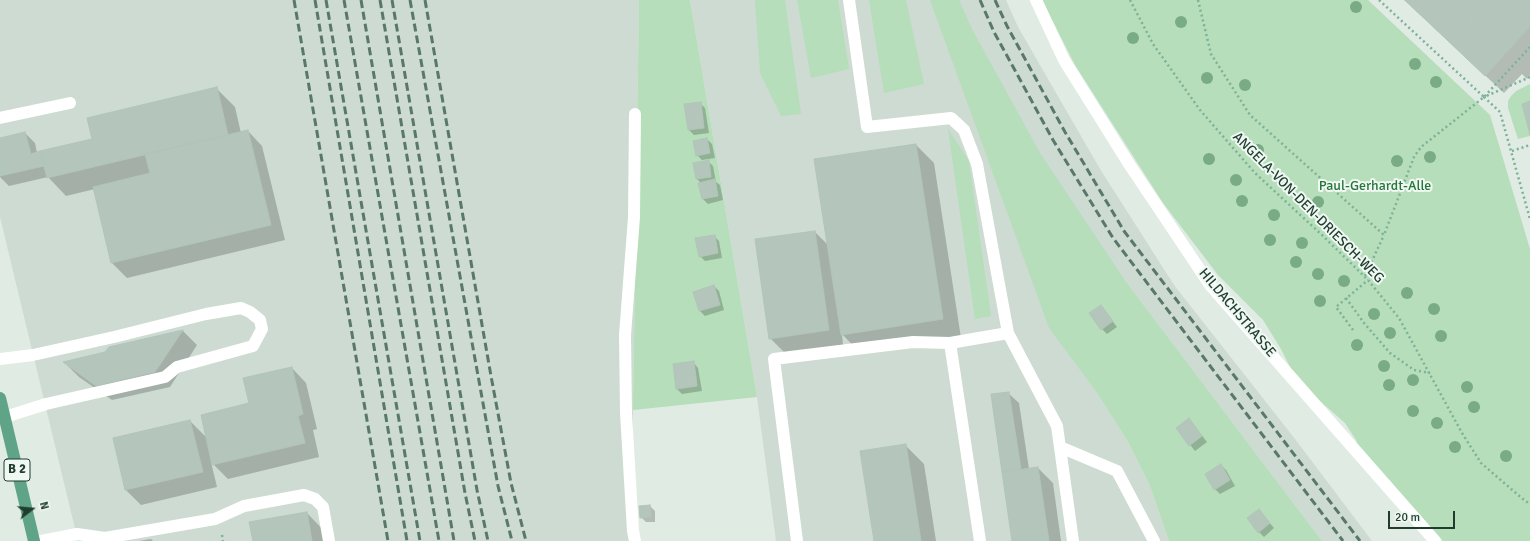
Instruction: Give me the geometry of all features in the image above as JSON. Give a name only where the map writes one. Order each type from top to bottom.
[{"type":"main road","name":"B 2","points":[[0,398],[34,541]]},
{"type":"lane","points":[[849,0],[868,127],[951,118],[964,130],[977,164],[1008,334],[1057,426],[1073,541]]},
{"type":"lane","name":"HILDACHSTRASSE","points":[[1036,0],[1064,60],[1129,164],[1210,285],[1435,541]]},
{"type":"lane","points":[[0,118],[70,103]]},
{"type":"lane","points":[[635,114],[634,218],[626,335],[626,413],[633,531],[635,541]]},
{"type":"lane","points":[[0,359],[33,355],[206,314],[241,308],[250,312],[260,320],[262,329],[253,346],[177,367],[165,377],[46,404],[5,417]]},
{"type":"lane","points":[[796,541],[774,359],[913,342],[950,343],[1008,334]]},
{"type":"lane","points":[[950,343],[980,541]]},
{"type":"lane","points":[[1060,447],[1117,470],[1154,541]]},
{"type":"lane","points":[[41,541],[77,534],[105,538],[215,518],[244,506],[304,495],[315,499],[323,507],[329,541]]},
{"type":"path","name":"ANGELA-VON-DEN-DRIESCH-WEG","points":[[1130,0],[1153,44],[1200,110],[1255,172],[1365,276],[1399,318],[1462,433],[1481,463],[1530,504]]},
{"type":"path","points":[[1198,0],[1211,54],[1250,115],[1384,236]]},
{"type":"path","points":[[1379,0],[1500,112],[1530,219]]},
{"type":"path","points":[[1365,276],[1384,236],[1414,157],[1421,147],[1484,97],[1530,47]]},
{"type":"path","points":[[1484,97],[1530,77]]},
{"type":"path","points":[[1512,151],[1530,145]]},
{"type":"path","points":[[1353,330],[1336,307],[1368,280]]},
{"type":"path","points":[[1346,298],[1364,323],[1390,353],[1414,370],[1430,373]]},
{"type":"shaded area","points":[[0,0],[639,0],[633,410],[633,541],[78,541],[0,217]]},
{"type":"shaded area","points":[[690,0],[1006,0],[1018,27],[1100,169],[1174,285],[1295,439],[1372,541],[1322,541],[1124,279],[1093,387],[1127,440],[1150,486],[1169,541],[776,541],[757,397]]},
{"type":"green space","points":[[639,0],[690,0],[757,397],[633,410]]},
{"type":"green space","points":[[755,0],[785,0],[801,114],[781,116],[760,73]]},
{"type":"green space","points":[[797,0],[838,0],[849,69],[811,78]]},
{"type":"green space","points":[[869,0],[906,0],[924,84],[884,93]]},
{"type":"green space","points":[[930,0],[959,0],[972,29],[1040,153],[1124,279],[1322,541],[1169,541],[1150,486],[1127,440],[1093,387],[1049,328]]},
{"type":"green space","name":"Paul-Gerhardt-Alle","points":[[1042,0],[1368,0],[1490,115],[1530,249],[1530,541],[1443,541],[1358,447],[1356,440],[1345,423],[1304,387],[1295,377],[1281,349],[1263,320],[1218,275],[1163,203],[1075,65]]},
{"type":"green space","points":[[1530,84],[1530,101],[1522,104],[1530,136],[1518,139],[1508,108],[1508,101],[1516,91]]},
{"type":"green space","points":[[948,129],[969,161],[991,316],[975,319]]},
{"type":"building","points":[[1405,0],[1480,0],[1481,1],[1463,20],[1503,56],[1485,76]]},
{"type":"building","points":[[1481,0],[1530,0],[1530,26],[1503,56],[1463,20]]},
{"type":"building","points":[[217,87],[228,135],[47,178],[40,151],[92,139],[87,118]]},
{"type":"building","points":[[1530,101],[1530,135],[1522,104]]},
{"type":"building","points":[[701,102],[704,128],[688,130],[684,104]]},
{"type":"building","points":[[248,130],[271,225],[111,263],[93,187],[150,173],[145,154]]},
{"type":"building","points":[[25,132],[31,154],[40,151],[44,166],[0,176],[0,138]]},
{"type":"building","points":[[707,138],[710,153],[696,156],[693,141]]},
{"type":"building","points":[[916,144],[943,319],[841,335],[814,159]]},
{"type":"building","points":[[709,160],[711,177],[696,179],[693,163]]},
{"type":"building","points":[[715,179],[718,196],[702,199],[698,183]]},
{"type":"building","points":[[815,231],[829,330],[769,339],[755,239]]},
{"type":"building","points":[[715,235],[718,253],[699,257],[695,238]]},
{"type":"building","points":[[714,285],[720,305],[699,311],[693,292]]},
{"type":"building","points":[[1101,305],[1113,321],[1101,330],[1089,313]]},
{"type":"building","points":[[183,330],[155,372],[96,386],[63,362],[105,352],[109,347]]},
{"type":"building","points":[[694,361],[697,386],[676,389],[673,364]]},
{"type":"building","points":[[292,367],[303,414],[298,416],[305,443],[212,465],[201,415],[249,403],[243,378]]},
{"type":"building","points":[[1009,392],[1021,469],[1002,472],[991,394]]},
{"type":"building","points":[[1189,418],[1202,436],[1189,446],[1176,428]]},
{"type":"building","points":[[190,420],[203,472],[125,490],[113,438]]},
{"type":"building","points":[[906,444],[921,541],[874,541],[860,451]]},
{"type":"building","points":[[1221,464],[1230,480],[1214,490],[1205,474]]},
{"type":"building","points":[[1038,467],[1049,541],[1012,541],[1002,472]]},
{"type":"building","points":[[650,505],[651,517],[640,518],[639,506]]},
{"type":"building","points":[[1259,509],[1270,523],[1258,533],[1247,518]]},
{"type":"building","points":[[307,512],[312,541],[253,541],[249,522]]},
{"type":"railway","points":[[294,0],[388,541]]},
{"type":"railway","points":[[315,0],[407,541]]},
{"type":"railway","points":[[326,0],[420,541]]},
{"type":"railway","points":[[344,0],[439,541]]},
{"type":"railway","points":[[361,0],[454,541]]},
{"type":"railway","points":[[380,0],[465,493],[475,541]]},
{"type":"railway","points":[[392,0],[477,490],[488,541]]},
{"type":"railway","points":[[410,0],[498,486],[512,541]]},
{"type":"railway","points":[[425,0],[491,376],[511,483],[526,541]]},
{"type":"railway","points":[[980,0],[994,32],[1053,140],[1113,238],[1343,541]]},
{"type":"railway","points":[[995,0],[1007,26],[1065,132],[1124,231],[1360,541]]}]
